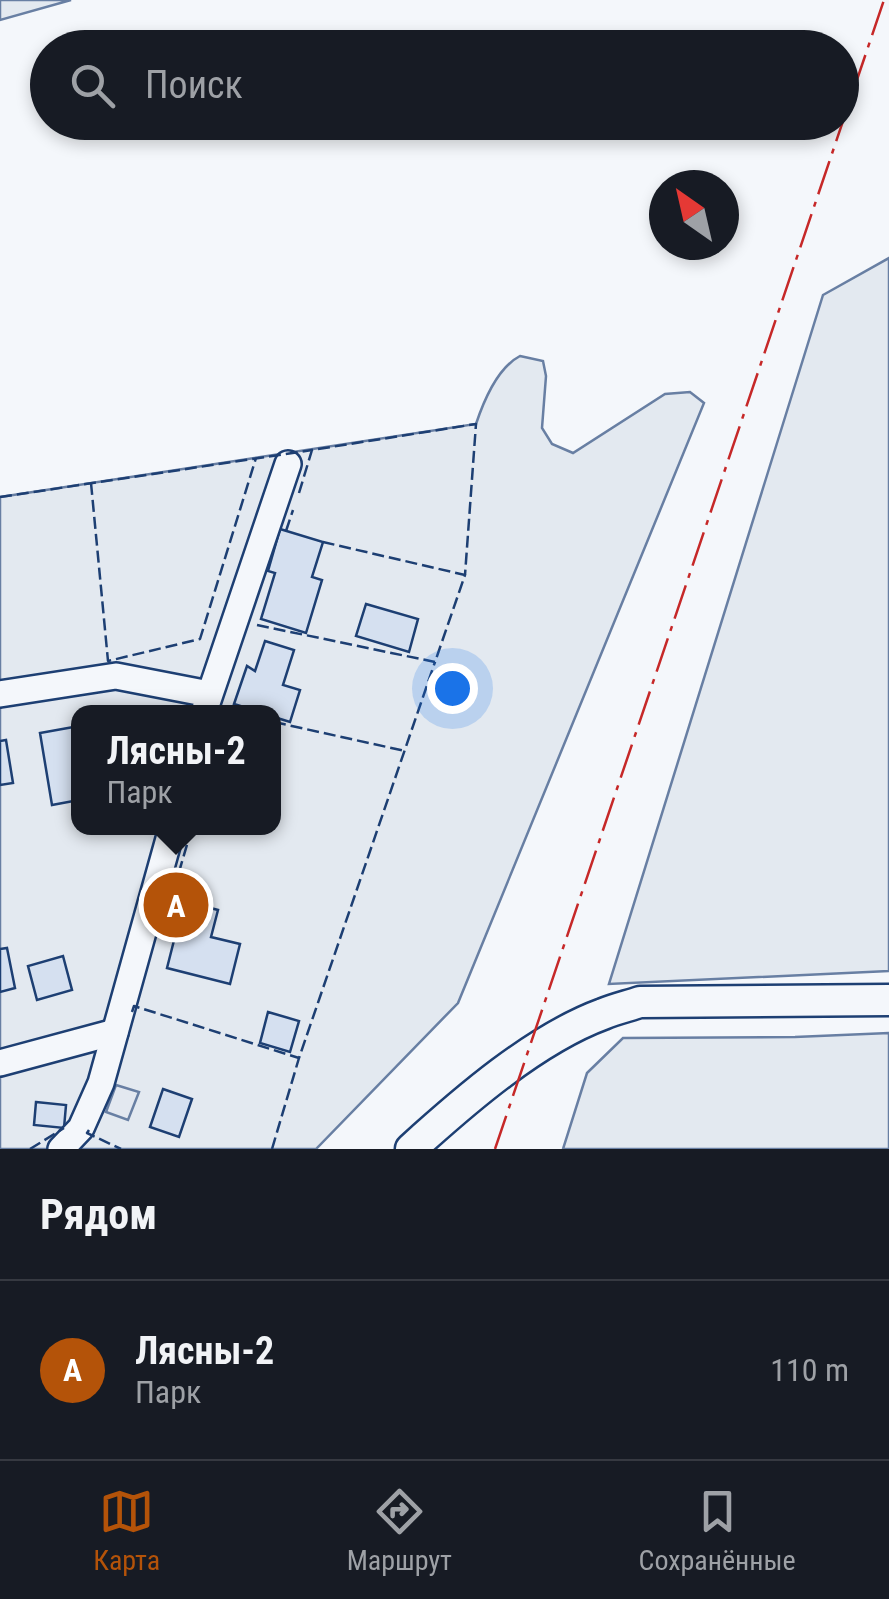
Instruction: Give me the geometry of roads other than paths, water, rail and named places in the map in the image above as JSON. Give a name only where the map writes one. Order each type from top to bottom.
[{"type":"main road","points":[[410,1149],[497,1076],[563,1033],[601,1014],[640,1002],[889,1000]]},
{"type":"street","points":[[0,694],[116,676],[207,703],[288,464]]},
{"type":"street","points":[[61,1149],[104,1096],[115,1032],[170,835]]},
{"type":"street","points":[[0,1063],[115,1032]]},
{"type":"place","name":"Лясны-2","points":[[176,905]]}]
